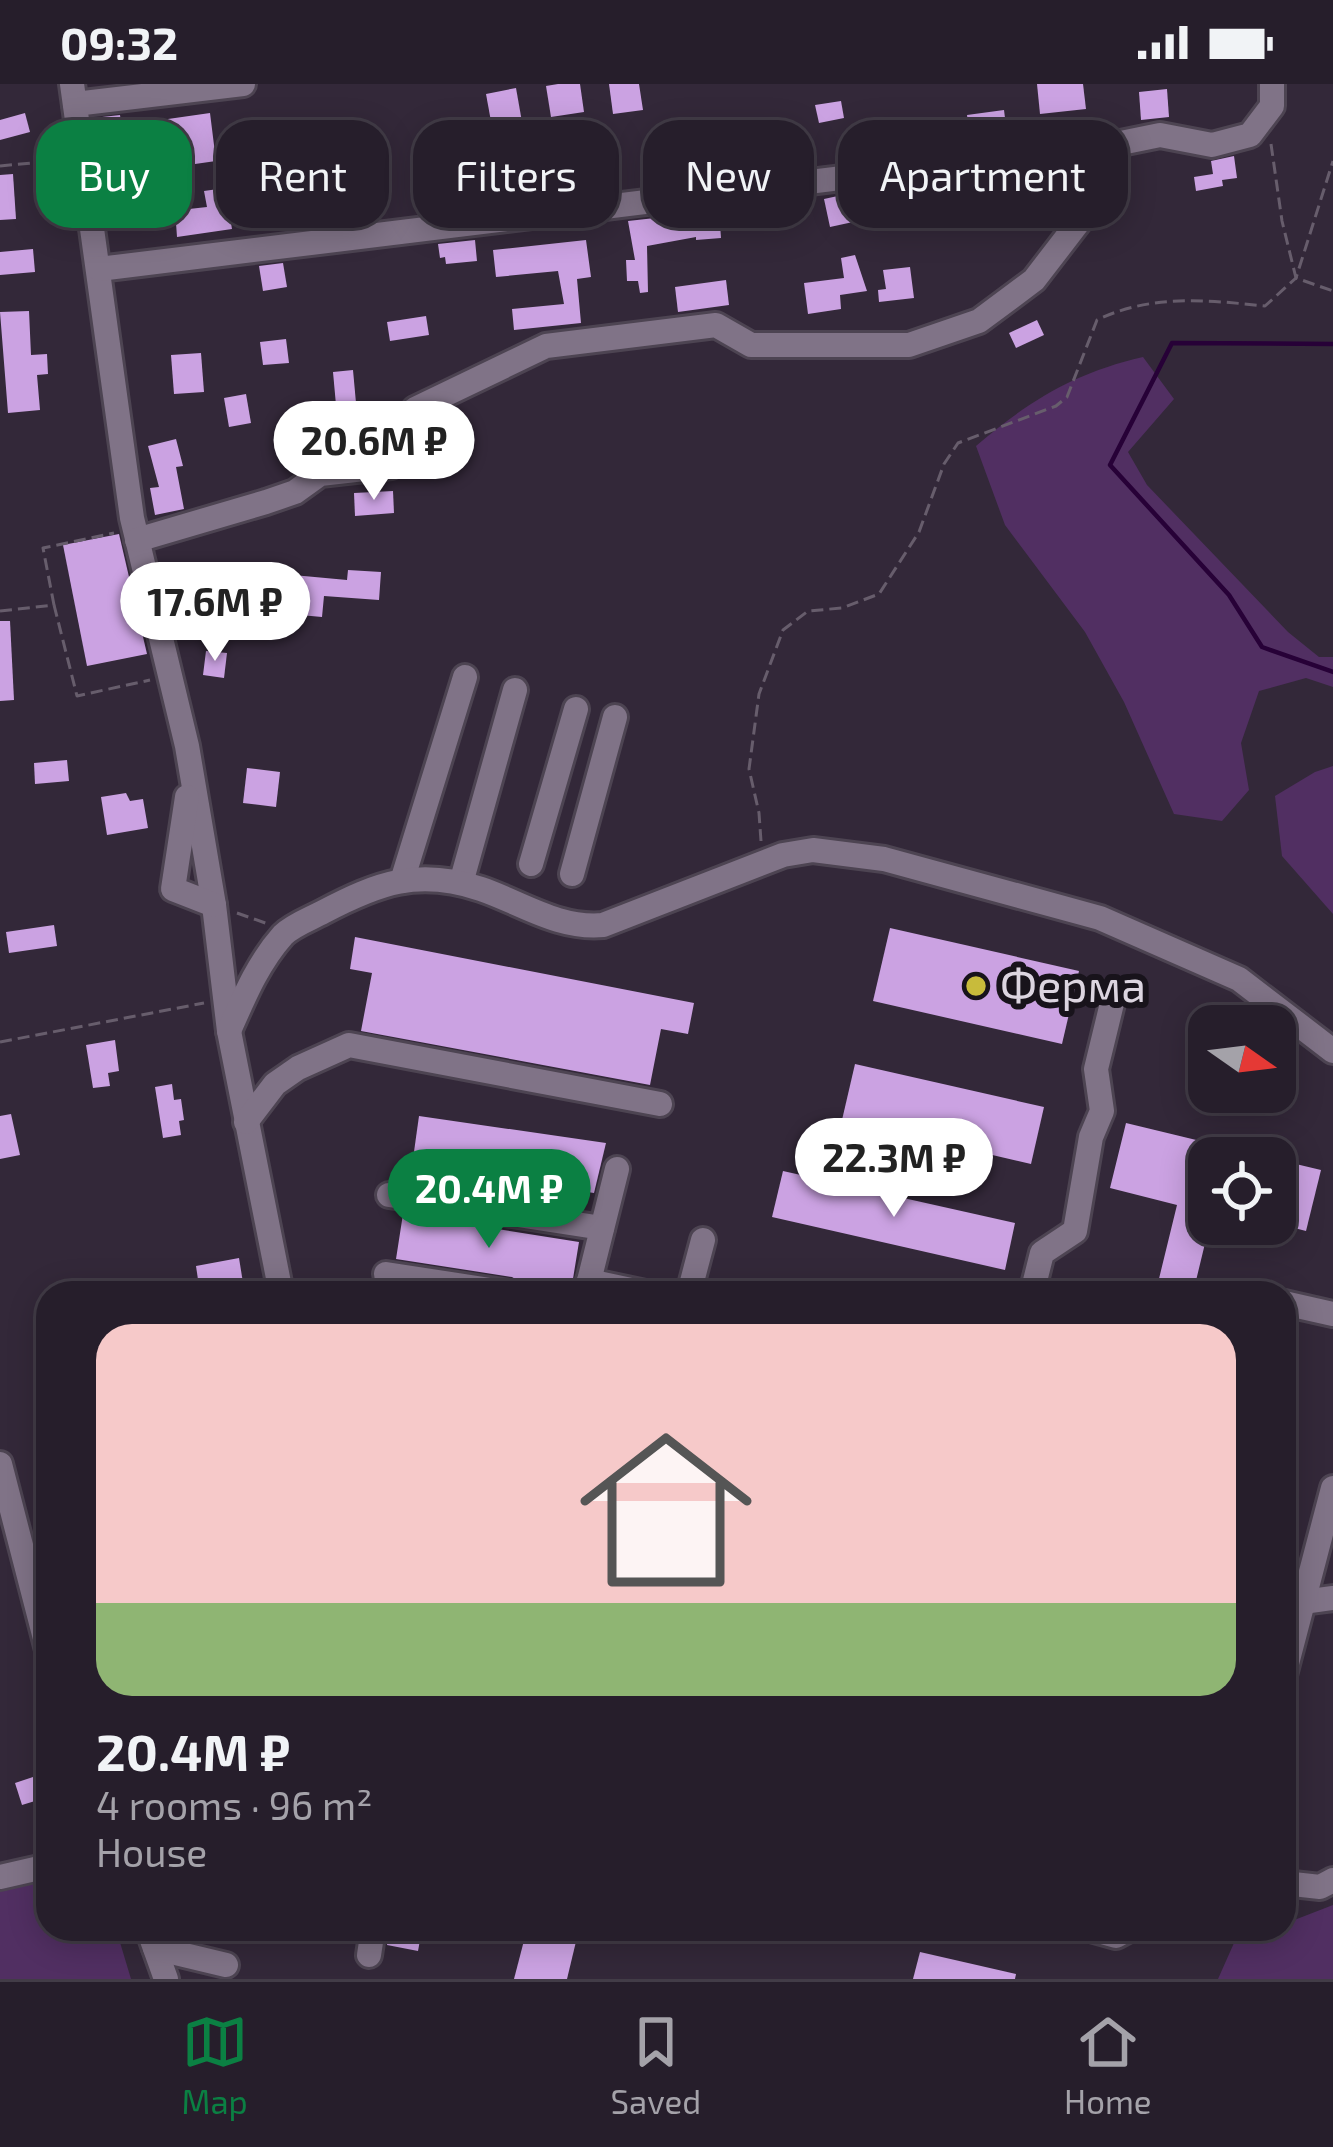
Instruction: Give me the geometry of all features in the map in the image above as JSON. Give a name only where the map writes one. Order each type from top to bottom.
[{"type":"street","points":[[74,94],[243,84]]},
{"type":"street","points":[[1128,142],[1160,135],[1212,145],[1250,135],[1266,118],[1272,84]]},
{"type":"street","points":[[99,269],[838,178]]},
{"type":"street","points":[[93,228],[134,534],[190,764],[229,1031],[279,1281]]},
{"type":"street","points":[[134,534],[266,502],[295,492],[320,474],[391,466],[416,410],[546,346],[716,325],[751,345],[909,345],[979,321],[1034,280],[1073,228]]},
{"type":"street","points":[[401,881],[465,677]]},
{"type":"street","points":[[461,883],[515,690]]},
{"type":"street","points":[[531,864],[575,709]]},
{"type":"street","points":[[572,874],[615,717]]},
{"type":"street","points":[[190,764],[173,889],[214,904]]},
{"type":"street","points":[[229,1031],[254,976],[286,931],[376,884],[437,879],[461,883],[562,922],[603,925],[762,864],[813,850],[844,852],[1100,918],[1239,979],[1333,1051]]},
{"type":"street","points":[[1035,1281],[1042,1252],[1075,1231],[1091,1137],[1102,1112],[1096,1069],[1114,994]]},
{"type":"street","points":[[246,1122],[275,1084],[349,1045],[660,1104]]},
{"type":"street","points":[[589,1281],[617,1169]]},
{"type":"street","points":[[389,1195],[602,1228]]},
{"type":"street","points":[[692,1281],[703,1240]]},
{"type":"street","points":[[386,1274],[431,1281]]},
{"type":"street","points":[[1296,1306],[1333,1314]]},
{"type":"street","points":[[0,1464],[36,1604]]},
{"type":"street","points":[[1296,1629],[1333,1488]]},
{"type":"street","points":[[1303,1602],[1333,1598]]},
{"type":"street","points":[[0,1877],[36,1869]]},
{"type":"street","points":[[1296,1884],[1320,1887],[1333,1880]]},
{"type":"street","points":[[153,1941],[166,1979]]},
{"type":"street","points":[[160,1941],[226,1965]]},
{"type":"street","points":[[369,1955],[371,1941]]},
{"type":"path","points":[[1266,118],[1296,278]]},
{"type":"path","points":[[762,864],[759,813],[749,769],[759,694],[784,630],[808,611],[842,608],[879,594],[919,532],[944,464],[958,443],[1066,398],[1097,320],[1151,303],[1188,298],[1265,306],[1296,278],[1333,160]]},
{"type":"path","points":[[0,166],[36,163]]},
{"type":"path","points":[[1296,278],[1333,291]]},
{"type":"path","points":[[134,534],[43,548],[77,696],[159,678]]},
{"type":"path","points":[[0,611],[54,605]]},
{"type":"path","points":[[214,904],[286,931]]},
{"type":"path","points":[[0,1042],[226,998]]},
{"type":"shaded area","points":[[1143,357],[1174,399],[1128,452],[1147,485],[1288,632],[1319,657],[1333,657],[1333,687],[1306,678],[1259,691],[1241,743],[1249,790],[1222,821],[1174,814],[1124,702],[1085,632],[1005,525],[976,446],[1054,390]]},
{"type":"shaded area","points":[[1333,766],[1333,914],[1282,856],[1275,796]]},
{"type":"shaded area","points":[[36,1882],[36,1941],[120,1941],[131,1979],[0,1979],[0,1891]]},
{"type":"shaded area","points":[[1333,1905],[1333,1979],[1218,1979],[1234,1943],[1296,1941],[1296,1919]]},
{"type":"building","points":[[580,84],[584,112],[551,117],[546,86]]},
{"type":"building","points":[[609,84],[639,84],[643,110],[613,114]]},
{"type":"building","points":[[1037,84],[1083,84],[1086,109],[1040,114]]},
{"type":"building","points":[[516,88],[522,120],[491,120],[486,94]]},
{"type":"building","points":[[1167,89],[1169,117],[1141,120],[1139,92]]},
{"type":"building","points":[[841,101],[844,118],[819,123],[815,105]]},
{"type":"building","points":[[1004,110],[1005,120],[968,120],[967,115]]},
{"type":"building","points":[[25,113],[30,132],[0,140],[0,120]]},
{"type":"building","points":[[210,113],[216,161],[192,164],[192,120],[161,120]]},
{"type":"building","points":[[120,115],[121,120],[93,120],[93,118]]},
{"type":"building","points":[[1234,156],[1237,178],[1196,191],[1194,177],[1213,174],[1211,161]]},
{"type":"building","points":[[13,174],[16,219],[0,220],[0,175]]},
{"type":"building","points":[[216,189],[216,228],[232,229],[177,237],[176,228],[192,228],[192,209],[207,207],[204,191]]},
{"type":"building","points":[[838,196],[838,225],[830,227],[824,199]]},
{"type":"building","points":[[643,219],[643,228],[720,228],[721,238],[696,237],[647,246],[648,292],[640,293],[638,281],[627,281],[626,260],[635,260],[628,221]]},
{"type":"building","points":[[475,240],[477,261],[446,264],[445,257],[440,258],[438,244]]},
{"type":"building","points":[[586,240],[591,277],[577,279],[581,323],[514,330],[512,309],[564,304],[558,271],[496,277],[493,250]]},
{"type":"building","points":[[33,249],[35,272],[0,275],[0,252]]},
{"type":"building","points":[[855,255],[867,291],[840,295],[841,309],[808,314],[804,283],[844,278],[841,258]]},
{"type":"building","points":[[283,263],[287,287],[263,291],[259,266]]},
{"type":"building","points":[[910,267],[914,298],[879,302],[878,290],[886,289],[883,270]]},
{"type":"building","points":[[726,280],[729,305],[678,312],[675,287]]},
{"type":"building","points":[[29,311],[31,355],[47,354],[48,374],[37,375],[40,410],[8,413],[0,312]]},
{"type":"building","points":[[426,316],[429,335],[390,341],[387,322]]},
{"type":"building","points":[[1037,320],[1044,335],[1016,348],[1009,333]]},
{"type":"building","points":[[286,339],[289,363],[263,365],[260,342]]},
{"type":"building","points":[[201,353],[204,392],[174,394],[171,355]]},
{"type":"building","points":[[353,370],[356,403],[336,405],[333,372]]},
{"type":"building","points":[[246,394],[251,423],[229,427],[224,398]]},
{"type":"building","points":[[176,439],[183,466],[176,467],[184,509],[155,515],[150,488],[159,487],[148,446]]},
{"type":"building","points":[[393,491],[394,513],[355,516],[354,493]]},
{"type":"building","points":[[119,534],[147,654],[87,666],[63,545]]},
{"type":"building","points":[[348,570],[381,572],[379,600],[324,596],[322,617],[289,614],[293,575],[347,580]]},
{"type":"building","points":[[0,621],[10,621],[14,700],[0,701]]},
{"type":"building","points":[[206,651],[227,653],[224,678],[203,675]]},
{"type":"building","points":[[67,760],[69,781],[35,784],[34,763]]},
{"type":"building","points":[[247,768],[280,772],[276,807],[243,803]]},
{"type":"building","points":[[126,793],[130,801],[143,799],[148,828],[107,835],[101,797]]},
{"type":"building","points":[[54,925],[57,946],[9,953],[6,932]]},
{"type":"building","name":"Ферма","points":[[890,928],[1079,971],[1062,1044],[873,1001]]},
{"type":"building","points":[[355,937],[694,1003],[688,1034],[661,1029],[650,1085],[361,1031],[372,973],[350,969]]},
{"type":"building","points":[[115,1040],[119,1071],[108,1073],[110,1086],[93,1088],[86,1045]]},
{"type":"building","name":"Ферма","points":[[855,1064],[1044,1107],[1031,1164],[842,1120]]},
{"type":"building","points":[[172,1084],[174,1100],[181,1099],[184,1120],[179,1121],[181,1135],[163,1138],[155,1087]]},
{"type":"building","points":[[11,1114],[20,1155],[0,1159],[0,1116]]},
{"type":"building","points":[[419,1116],[606,1143],[594,1193],[412,1166]]},
{"type":"building","points":[[1126,1123],[1188,1138],[1188,1245],[1205,1245],[1196,1281],[1158,1281],[1177,1205],[1110,1188]]},
{"type":"building","points":[[1296,1164],[1321,1170],[1306,1231],[1296,1228]]},
{"type":"building","points":[[783,1171],[1015,1223],[1005,1270],[772,1217]]},
{"type":"building","points":[[403,1214],[579,1242],[573,1281],[519,1281],[396,1259]]},
{"type":"building","points":[[239,1258],[243,1281],[198,1281],[196,1266]]},
{"type":"building","points":[[36,1776],[36,1801],[22,1805],[15,1783]]},
{"type":"building","points":[[388,1941],[420,1941],[418,1951],[387,1945]]},
{"type":"building","points":[[524,1941],[576,1941],[567,1979],[514,1979]]},
{"type":"building","points":[[920,1952],[1016,1974],[1015,1979],[913,1979]]},
{"type":"waterway","points":[[1333,344],[1172,343],[1110,465],[1229,595],[1262,647],[1333,672]]},
{"type":"place","name":"Ферма","points":[[976,986]]}]
